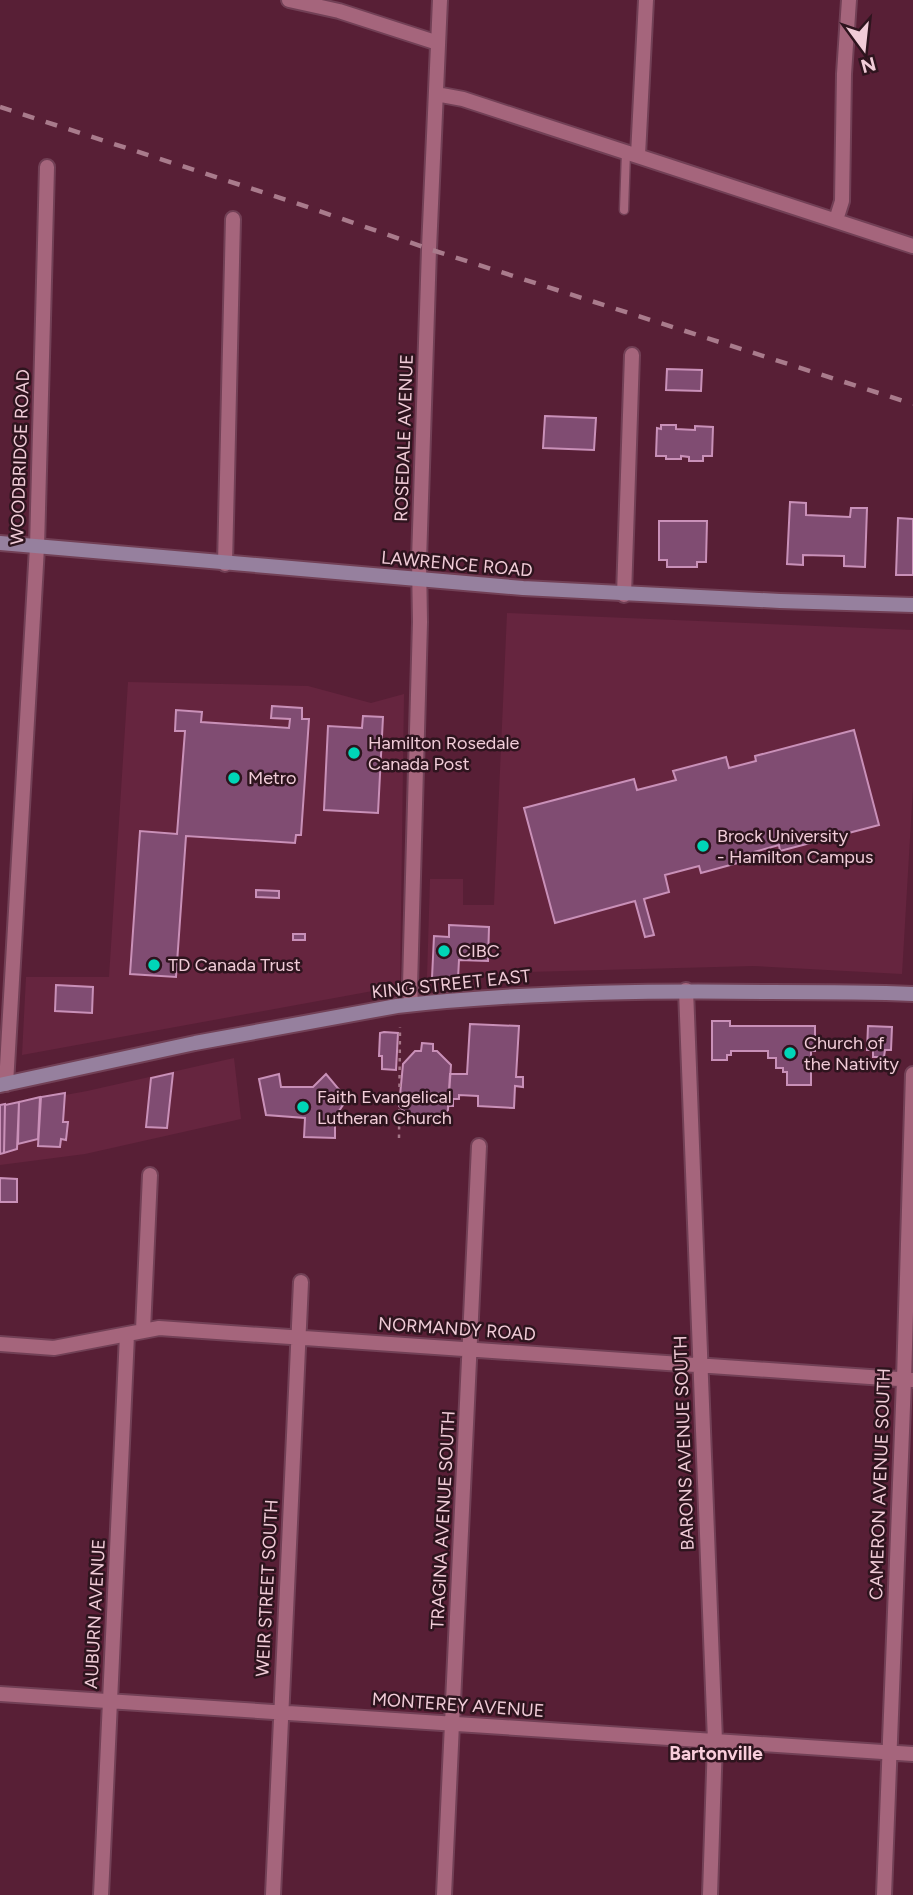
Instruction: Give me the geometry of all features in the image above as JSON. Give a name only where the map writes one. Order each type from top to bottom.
[{"type":"street","points":[[289,0],[339,11],[438,43]]},
{"type":"street","name":"ROSEDALE AVENUE","points":[[411,1004],[419,580],[440,0]]},
{"type":"street","points":[[632,154],[646,0]]},
{"type":"street","points":[[836,220],[842,201],[844,74],[849,0]]},
{"type":"street","points":[[436,94],[463,99],[913,246]]},
{"type":"street","name":"WOODBRIDGE ROAD","points":[[3,1084],[37,547],[47,167]]},
{"type":"street","points":[[225,564],[233,219]]},
{"type":"street","points":[[624,595],[632,355]]},
{"type":"street","name":"LAWRENCE ROAD","points":[[0,543],[225,564],[624,595],[913,604]]},
{"type":"street","name":"KING STREET EAST","points":[[3,1084],[195,1043],[411,1004],[546,994],[686,990],[913,994]]},
{"type":"street","name":"BARONS AVENUE SOUTH","points":[[686,990],[715,1741],[710,1895]]},
{"type":"street","name":"CAMERON AVENUE SOUTH","points":[[884,1895],[908,1380],[913,1074]]},
{"type":"street","name":"TRAGINA AVENUE SOUTH","points":[[444,1895],[479,1146]]},
{"type":"street","points":[[143,1330],[150,1175]]},
{"type":"street","name":"WEIR STREET SOUTH","points":[[273,1895],[301,1282]]},
{"type":"street","name":"NORMANDY ROAD","points":[[0,1344],[54,1348],[159,1328],[908,1380]]},
{"type":"street","name":"AUBURN AVENUE","points":[[101,1895],[127,1335]]},
{"type":"street","name":"MONTEREY AVENUE","points":[[0,1694],[913,1754]]},
{"type":"lane","points":[[624,210],[632,154]]},
{"type":"path","points":[[399,1138],[400,1027]]},
{"type":"shaded area","name":"Brock University - Hamilton Campus","points":[[507,613],[913,630],[913,787],[902,974],[754,966],[427,977],[430,879],[463,879],[463,905],[494,905]]},
{"type":"shaded area","points":[[128,682],[308,686],[371,703],[404,694],[400,986],[22,1055],[26,977],[109,977]]},
{"type":"shaded area","points":[[234,1058],[241,1119],[85,1154],[0,1165],[0,1107],[87,1091]]},
{"type":"building","points":[[667,369],[702,370],[701,391],[666,390]]},
{"type":"building","points":[[545,416],[596,418],[594,450],[543,448]]},
{"type":"building","points":[[661,425],[676,425],[676,429],[695,430],[695,426],[713,427],[712,456],[703,456],[703,461],[689,461],[689,457],[666,459],[666,456],[656,456],[657,428],[661,429]]},
{"type":"building","points":[[790,502],[806,503],[806,515],[850,517],[851,508],[867,508],[865,567],[844,566],[844,556],[803,555],[803,565],[787,564]]},
{"type":"building","points":[[898,518],[913,519],[913,575],[896,575]]},
{"type":"building","points":[[659,521],[707,521],[706,562],[697,562],[697,567],[667,567],[667,560],[659,560]]},
{"type":"building","points":[[272,706],[302,708],[302,719],[309,719],[301,835],[296,835],[295,843],[186,836],[176,977],[130,974],[140,831],[177,834],[185,731],[175,731],[176,710],[202,712],[201,722],[289,728],[290,719],[271,718]]},
{"type":"building","points":[[363,716],[383,717],[378,813],[324,810],[328,726],[362,728]]},
{"type":"building","points":[[854,730],[879,825],[780,851],[779,845],[754,852],[756,858],[701,873],[699,866],[665,875],[669,892],[644,899],[654,935],[645,937],[635,901],[555,923],[524,808],[634,779],[637,790],[676,780],[673,771],[726,757],[729,768],[756,761],[755,756]]},
{"type":"building","points":[[256,890],[279,891],[279,898],[256,897]]},
{"type":"building","points":[[449,925],[489,927],[488,961],[459,960],[458,979],[432,978],[434,936],[449,937]]},
{"type":"building","points":[[293,934],[305,934],[305,940],[293,940]]},
{"type":"building","points":[[56,985],[93,987],[92,1013],[55,1011]]},
{"type":"building","name":"Church of the Nativity","points":[[712,1021],[730,1021],[730,1026],[815,1026],[815,1051],[811,1051],[811,1085],[787,1085],[787,1072],[783,1072],[783,1068],[776,1068],[776,1058],[768,1058],[768,1051],[731,1051],[727,1060],[712,1060]]},
{"type":"building","points":[[470,1024],[519,1026],[516,1077],[523,1077],[523,1087],[515,1086],[514,1108],[478,1106],[478,1096],[459,1095],[459,1099],[453,1099],[453,1106],[448,1106],[450,1074],[467,1074]]},
{"type":"building","points":[[868,1026],[892,1027],[891,1050],[885,1050],[884,1057],[873,1057],[873,1050],[867,1050]]},
{"type":"building","points":[[380,1033],[398,1033],[396,1070],[382,1069],[382,1056],[379,1056]]},
{"type":"building","points":[[422,1043],[433,1044],[433,1051],[437,1051],[451,1065],[448,1110],[433,1122],[413,1121],[399,1106],[403,1064],[415,1051],[421,1051]]},
{"type":"building","points":[[173,1073],[167,1128],[146,1127],[151,1078]]},
{"type":"building","name":"Faith Evangelical Lutheran Church","points":[[279,1074],[281,1087],[313,1087],[326,1074],[347,1099],[335,1117],[335,1138],[304,1137],[305,1118],[266,1115],[259,1079]]},
{"type":"building","points":[[65,1093],[63,1122],[68,1122],[66,1140],[61,1139],[60,1147],[38,1146],[41,1097]]},
{"type":"building","points":[[40,1097],[38,1139],[18,1144],[19,1102]]},
{"type":"building","points":[[19,1102],[17,1149],[4,1153],[5,1105]]},
{"type":"building","points":[[5,1104],[4,1153],[0,1154],[0,1105]]},
{"type":"building","points":[[0,1178],[17,1179],[17,1202],[0,1202]]},
{"type":"railway","points":[[0,107],[429,249],[913,404]]},
{"type":"place","name":"Hamilton Rosedale Canada Post","points":[[354,753]]},
{"type":"place","name":"Metro","points":[[234,778]]},
{"type":"place","name":"Brock University - Hamilton Campus","points":[[703,846]]},
{"type":"place","name":"CIBC","points":[[444,951]]},
{"type":"place","name":"TD Canada Trust","points":[[154,965]]},
{"type":"place","name":"Church of the Nativity","points":[[790,1053]]},
{"type":"place","name":"Faith Evangelical Lutheran Church","points":[[303,1107]]},
{"type":"district","name":"Bartonville","points":[[716,1753]]}]
